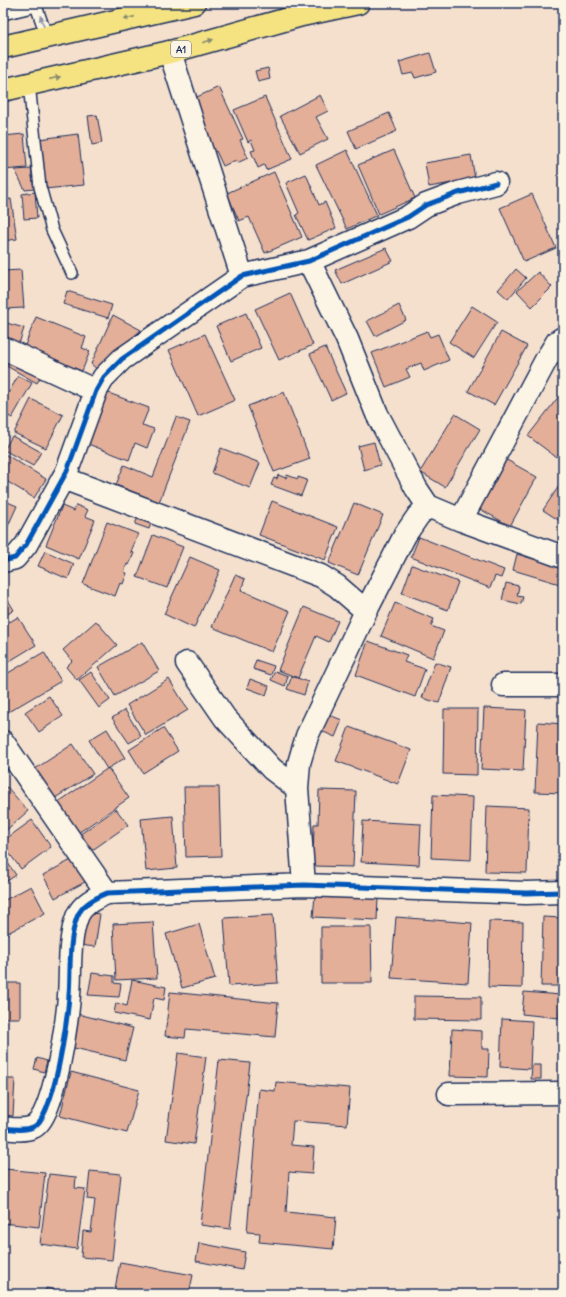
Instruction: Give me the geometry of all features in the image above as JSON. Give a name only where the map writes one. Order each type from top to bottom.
[{"type":"highway","points":[[3,46],[194,3]]},
{"type":"highway","name":"A1","points":[[3,90],[170,52],[302,15],[358,3]]},
{"type":"street","points":[[170,52],[242,276]]},
{"type":"street","points":[[3,561],[14,558],[26,545],[67,471],[96,391],[104,377],[122,359],[242,276],[309,261],[408,217],[426,205],[458,193],[496,183]]},
{"type":"street","points":[[309,261],[347,338],[377,414],[416,488],[428,506],[461,520],[563,557]]},
{"type":"street","points":[[461,520],[546,360],[557,342],[563,338]]},
{"type":"street","points":[[3,348],[96,391]]},
{"type":"street","points":[[63,478],[321,576],[336,586],[366,611]]},
{"type":"street","points":[[304,885],[296,788],[299,763],[307,736],[366,611],[405,536],[418,516],[428,506]]},
{"type":"street","points":[[187,663],[225,718],[272,768],[296,788]]},
{"type":"street","points":[[504,685],[563,685]]},
{"type":"street","points":[[3,742],[107,893]]},
{"type":"street","points":[[3,1128],[20,1129],[34,1127],[42,1119],[47,1109],[63,1048],[69,996],[72,944],[77,916],[89,901],[107,893],[304,885],[526,893],[563,892]]},
{"type":"street","points":[[449,1094],[563,1093]]},
{"type":"lane","points":[[3,14],[36,4],[47,37]]},
{"type":"lane","points":[[29,84],[40,187],[52,230],[72,273]]},
{"type":"building","points":[[3,3],[12,3],[13,6],[3,8]]},
{"type":"building","points":[[430,53],[436,72],[415,78],[413,73],[403,75],[399,62]]},
{"type":"building","points":[[268,68],[270,79],[258,82],[255,71]]},
{"type":"building","points":[[219,87],[243,139],[240,140],[248,158],[237,163],[236,160],[223,166],[216,151],[212,153],[188,101]]},
{"type":"building","points":[[320,95],[328,111],[316,117],[328,139],[300,153],[280,116]]},
{"type":"building","points":[[265,97],[292,159],[266,170],[264,165],[258,168],[251,151],[255,150],[251,140],[248,142],[234,110]]},
{"type":"building","points":[[389,113],[397,131],[356,149],[348,131]]},
{"type":"building","points":[[97,115],[102,143],[92,145],[88,116]]},
{"type":"building","points":[[24,134],[27,168],[3,170],[3,136]]},
{"type":"building","points":[[78,134],[84,185],[45,189],[39,139]]},
{"type":"building","points":[[347,150],[377,215],[347,229],[316,165]]},
{"type":"building","points":[[394,150],[415,198],[379,214],[358,165]]},
{"type":"building","points":[[471,155],[475,179],[429,187],[425,163]]},
{"type":"building","points":[[31,169],[34,189],[25,190],[15,170]]},
{"type":"building","points":[[274,172],[302,237],[265,253],[249,217],[239,221],[227,193]]},
{"type":"building","points":[[3,174],[5,174],[8,191],[3,191]]},
{"type":"building","points":[[306,174],[319,205],[325,202],[336,228],[308,240],[296,215],[299,213],[286,183]]},
{"type":"building","points":[[35,192],[37,218],[24,219],[22,194]]},
{"type":"building","points":[[532,194],[556,248],[524,262],[500,208]]},
{"type":"building","points":[[11,199],[17,239],[3,241],[3,200]]},
{"type":"building","points":[[386,248],[393,261],[342,284],[335,270]]},
{"type":"building","points":[[516,269],[526,278],[508,299],[498,290]]},
{"type":"building","points":[[21,270],[24,308],[3,309],[3,271]]},
{"type":"building","points":[[538,272],[552,287],[532,307],[517,291]]},
{"type":"building","points":[[67,291],[112,305],[108,318],[63,304]]},
{"type":"building","points":[[290,293],[313,345],[279,360],[255,309]]},
{"type":"building","points":[[399,305],[406,320],[375,336],[367,321]]},
{"type":"building","points":[[472,306],[497,322],[474,358],[449,342]]},
{"type":"building","points":[[246,313],[261,348],[231,361],[216,326]]},
{"type":"building","points":[[113,315],[141,330],[98,370],[91,364]]},
{"type":"building","points":[[36,317],[86,337],[82,348],[90,351],[82,371],[24,348]]},
{"type":"building","points":[[3,322],[24,328],[19,344],[3,339]]},
{"type":"building","points":[[427,331],[430,337],[438,334],[449,360],[424,371],[421,363],[406,369],[410,377],[386,387],[372,353]]},
{"type":"building","points":[[501,332],[527,346],[494,405],[468,391]]},
{"type":"building","points":[[205,334],[235,400],[198,416],[169,350]]},
{"type":"building","points":[[325,347],[346,393],[331,400],[310,354]]},
{"type":"building","points":[[3,353],[42,374],[37,383],[3,364]]},
{"type":"building","points":[[18,376],[32,383],[12,418],[3,413],[3,403]]},
{"type":"building","points":[[103,391],[149,408],[142,425],[154,429],[147,448],[135,443],[129,460],[83,442]]},
{"type":"building","points":[[563,391],[563,448],[556,457],[528,436]]},
{"type":"building","points":[[284,392],[310,459],[274,472],[248,406]]},
{"type":"building","points":[[31,399],[63,415],[46,448],[14,433]]},
{"type":"building","points":[[455,414],[480,429],[445,487],[420,472]]},
{"type":"building","points":[[176,417],[190,422],[159,502],[116,485],[124,465],[153,477]]},
{"type":"building","points":[[12,436],[41,452],[33,466],[4,450]]},
{"type":"building","points":[[374,442],[380,465],[364,470],[358,446]]},
{"type":"building","points":[[221,448],[260,463],[250,488],[212,473]]},
{"type":"building","points":[[3,453],[46,479],[34,498],[3,479]]},
{"type":"building","points":[[505,459],[537,477],[510,526],[478,508]]},
{"type":"building","points":[[278,475],[286,478],[287,475],[298,479],[298,477],[307,480],[301,496],[271,485],[274,478],[277,479]]},
{"type":"building","points":[[563,480],[563,523],[543,510]]},
{"type":"building","points":[[3,500],[17,506],[3,537]]},
{"type":"building","points":[[272,501],[338,527],[325,560],[259,535]]},
{"type":"building","points":[[354,503],[383,515],[358,575],[329,563]]},
{"type":"building","points":[[76,505],[88,510],[85,516],[95,520],[79,559],[46,545],[62,506],[74,511]]},
{"type":"building","points":[[140,513],[153,518],[149,529],[135,524]]},
{"type":"building","points":[[107,522],[138,534],[131,552],[134,553],[124,572],[127,573],[123,584],[120,583],[115,596],[83,584]]},
{"type":"building","points":[[153,535],[183,547],[167,588],[137,577]]},
{"type":"building","points":[[419,537],[504,570],[501,578],[495,576],[490,588],[411,557]]},
{"type":"building","points":[[45,551],[74,564],[68,579],[38,566]]},
{"type":"building","points":[[517,554],[563,568],[563,585],[513,570]]},
{"type":"building","points":[[190,557],[220,570],[194,628],[164,614]]},
{"type":"building","points":[[412,565],[458,582],[448,610],[402,593]]},
{"type":"building","points":[[235,575],[245,579],[241,590],[290,611],[272,652],[212,627]]},
{"type":"building","points":[[506,583],[519,586],[517,596],[523,597],[521,604],[502,600]]},
{"type":"building","points":[[3,592],[14,610],[3,617]]},
{"type":"building","points":[[395,603],[434,619],[431,626],[444,631],[433,658],[381,636]]},
{"type":"building","points":[[304,607],[338,621],[329,642],[316,636],[298,678],[278,670]]},
{"type":"building","points":[[18,617],[36,645],[3,665],[3,626]]},
{"type":"building","points":[[96,621],[117,645],[77,680],[66,667],[72,661],[63,650]]},
{"type":"building","points":[[368,641],[407,655],[404,662],[425,669],[415,697],[356,675]]},
{"type":"building","points":[[142,642],[159,671],[115,696],[98,667]]},
{"type":"building","points":[[44,652],[61,681],[3,715],[3,676]]},
{"type":"building","points":[[256,660],[274,666],[271,675],[253,669]]},
{"type":"building","points":[[435,662],[451,667],[439,703],[422,698]]},
{"type":"building","points":[[275,671],[288,676],[285,686],[271,680]]},
{"type":"building","points":[[91,672],[110,700],[99,708],[79,680]]},
{"type":"building","points":[[292,676],[308,682],[304,695],[287,689]]},
{"type":"building","points":[[169,679],[188,710],[146,735],[127,705]]},
{"type":"building","points":[[250,679],[269,686],[266,695],[247,688]]},
{"type":"building","points":[[49,696],[63,716],[39,732],[25,712]]},
{"type":"building","points":[[484,708],[526,710],[523,771],[481,769]]},
{"type":"building","points":[[444,709],[478,709],[477,775],[443,774]]},
{"type":"building","points":[[125,710],[141,736],[129,743],[112,718]]},
{"type":"building","points":[[324,713],[342,720],[335,737],[317,729]]},
{"type":"building","points":[[538,722],[563,724],[563,793],[535,792]]},
{"type":"building","points":[[349,727],[411,750],[398,784],[336,761]]},
{"type":"building","points":[[163,728],[178,751],[143,773],[129,750]]},
{"type":"building","points":[[107,729],[125,758],[107,769],[89,740]]},
{"type":"building","points":[[73,744],[93,774],[55,798],[35,769]]},
{"type":"building","points":[[108,768],[129,798],[78,833],[57,803]]},
{"type":"building","points":[[7,787],[28,811],[3,833],[3,790]]},
{"type":"building","points":[[184,787],[219,787],[221,856],[186,857]]},
{"type":"building","points":[[319,790],[356,791],[353,867],[313,866],[314,824],[318,824]]},
{"type":"building","points":[[433,795],[473,797],[471,860],[431,858]]},
{"type":"building","points":[[487,806],[529,808],[527,873],[485,872]]},
{"type":"building","points":[[116,809],[128,825],[91,851],[79,835]]},
{"type":"building","points":[[173,816],[177,868],[146,871],[141,819]]},
{"type":"building","points":[[32,820],[51,847],[21,869],[3,845],[3,841]]},
{"type":"building","points":[[363,821],[421,824],[419,865],[361,862]]},
{"type":"building","points":[[3,856],[16,875],[3,884]]},
{"type":"building","points":[[73,859],[85,882],[55,898],[43,875]]},
{"type":"building","points":[[31,886],[45,913],[6,934],[3,928],[3,901]]},
{"type":"building","points":[[315,895],[378,898],[377,920],[313,917]]},
{"type":"building","points":[[84,912],[100,914],[95,947],[80,945]]},
{"type":"building","points":[[273,915],[278,983],[229,986],[224,918]]},
{"type":"building","points":[[396,917],[472,923],[468,983],[391,978]]},
{"type":"building","points":[[543,917],[563,918],[563,986],[541,986]]},
{"type":"building","points":[[489,921],[523,922],[522,988],[488,987]]},
{"type":"building","points":[[153,922],[157,978],[116,980],[113,924]]},
{"type":"building","points":[[199,924],[215,979],[182,988],[166,934]]},
{"type":"building","points":[[321,927],[371,927],[372,983],[321,983]]},
{"type":"building","points":[[92,973],[114,976],[114,983],[121,984],[119,997],[88,995]]},
{"type":"building","points":[[132,980],[166,987],[164,1000],[154,998],[150,1020],[114,1013],[116,1003],[127,1006]]},
{"type":"building","points":[[3,983],[20,983],[20,1018],[3,1018]]},
{"type":"building","points":[[170,992],[278,1003],[275,1037],[186,1029],[185,1038],[165,1036]]},
{"type":"building","points":[[524,992],[561,995],[559,1018],[522,1014]]},
{"type":"building","points":[[414,996],[481,997],[481,1020],[414,1019]]},
{"type":"building","points":[[78,1014],[133,1028],[125,1060],[70,1047]]},
{"type":"building","points":[[502,1019],[532,1021],[530,1069],[500,1067]]},
{"type":"building","points":[[452,1029],[482,1031],[482,1049],[489,1049],[488,1077],[450,1076]]},
{"type":"building","points":[[178,1053],[206,1057],[194,1144],[166,1140]]},
{"type":"building","points":[[37,1058],[47,1061],[44,1072],[34,1069]]},
{"type":"building","points":[[219,1060],[250,1063],[230,1229],[200,1225]]},
{"type":"building","points":[[532,1065],[541,1065],[541,1079],[531,1079]]},
{"type":"building","points":[[71,1072],[139,1090],[127,1133],[60,1116]]},
{"type":"building","points":[[3,1079],[15,1079],[13,1116],[3,1115]]},
{"type":"building","points":[[276,1082],[350,1088],[347,1125],[293,1121],[291,1145],[314,1147],[312,1174],[289,1172],[286,1212],[336,1217],[333,1249],[259,1242],[260,1233],[247,1232],[259,1089],[275,1091]]},
{"type":"building","points":[[5,1169],[45,1173],[39,1227],[3,1223]]},
{"type":"building","points":[[90,1171],[121,1174],[112,1260],[81,1257],[83,1231],[91,1232],[95,1200],[87,1199]]},
{"type":"building","points":[[49,1174],[76,1177],[75,1188],[85,1189],[77,1249],[40,1244]]},
{"type":"building","points":[[199,1243],[245,1252],[242,1270],[196,1261]]},
{"type":"building","points":[[120,1262],[193,1275],[189,1294],[114,1294]]},
{"type":"building","points":[[46,1288],[74,1294],[45,1294]]},
{"type":"cycle path","points":[[3,561],[15,558],[26,545],[67,471],[96,391],[104,377],[122,359],[242,276],[309,261],[408,217],[426,205],[458,193],[496,183]]},
{"type":"cycle path","points":[[3,1128],[29,1128],[33,1127],[41,1120],[53,1088],[63,1045],[69,995],[71,946],[74,927],[79,912],[82,908],[94,899],[107,893],[304,885],[526,893],[563,892]]}]
